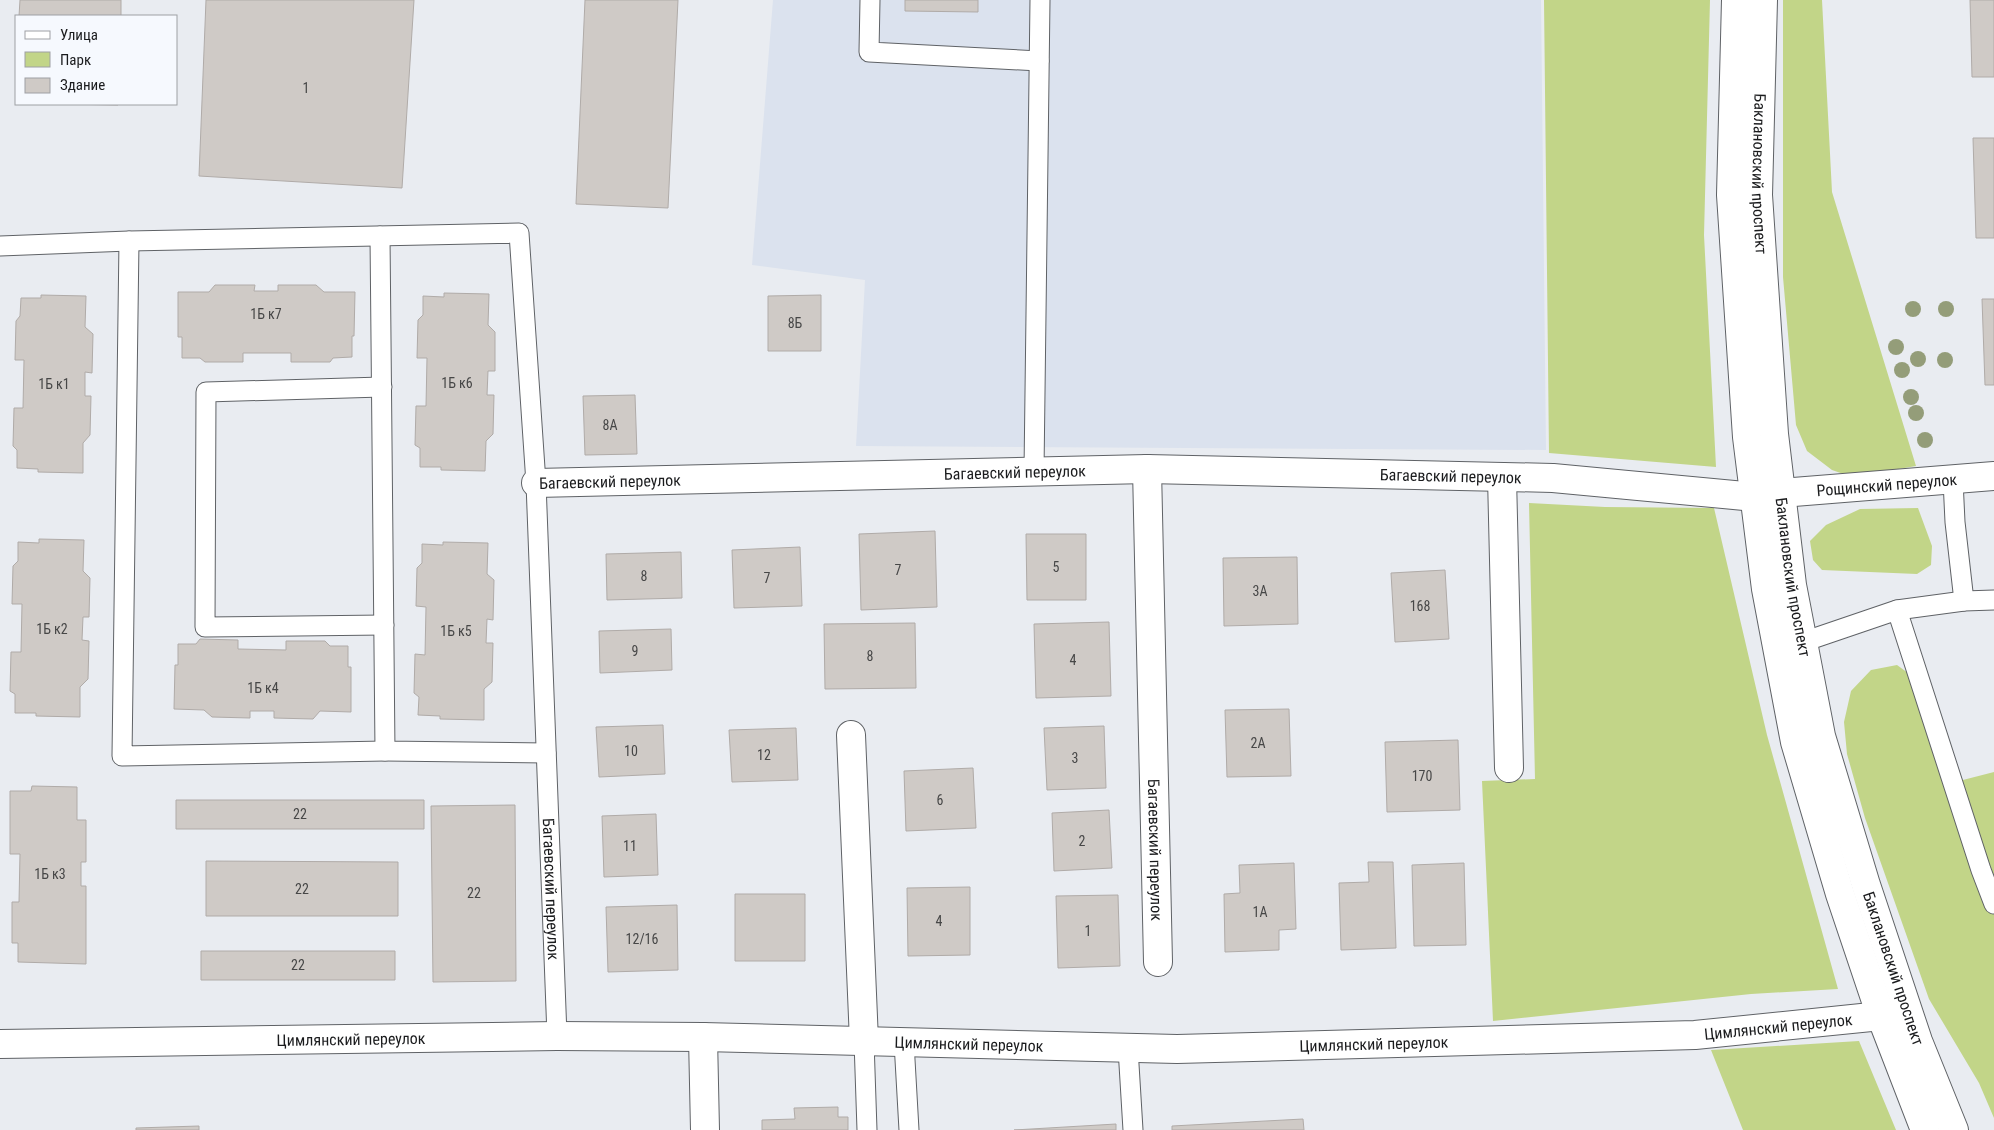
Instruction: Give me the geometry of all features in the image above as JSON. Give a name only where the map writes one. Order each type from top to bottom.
[{"type":"street","name":"Баклановский проспект","points":[[1736,0],[1731,196],[1747,437],[1766,589],[1795,742],[1840,894],[1881,1016],[1925,1130]]},
{"type":"street","name":"Баклановский проспект","points":[[1763,0],[1758,195],[1774,434],[1792,585],[1821,736],[1866,886],[1918,1041],[1954,1130]]},
{"type":"street","name":"Багаевский переулок","points":[[536,483],[1146,469],[1553,478],[1754,497]]},
{"type":"street","name":"Багаевский переулок","points":[[1146,469],[1158,962]]},
{"type":"street","name":"Рощинский переулок","points":[[1781,493],[1994,476]]},
{"type":"street","points":[[1502,477],[1509,768]]},
{"type":"street","points":[[851,735],[864,1041]]},
{"type":"street","name":"Цимлянский переулок","points":[[0,1044],[557,1036],[703,1037],[1177,1049],[1695,1036],[1881,1016]]},
{"type":"street","points":[[703,1037],[705,1130]]},
{"type":"lane","points":[[870,0],[869,52],[1039,61]]},
{"type":"lane","points":[[1034,472],[1040,0]]},
{"type":"lane","points":[[0,246],[129,241],[519,233],[536,483]]},
{"type":"lane","points":[[380,236],[385,751]]},
{"type":"lane","points":[[129,241],[122,756],[385,751],[546,753]]},
{"type":"lane","points":[[382,387],[206,392],[205,627],[384,625]]},
{"type":"lane","points":[[1954,480],[1964,601]]},
{"type":"lane","name":"Багаевский переулок","points":[[536,483],[557,1036]]},
{"type":"lane","points":[[1803,642],[1897,610],[1964,601],[1994,600]]},
{"type":"lane","points":[[1897,610],[1978,861],[1994,904]]},
{"type":"lane","points":[[864,1041],[867,1130]]},
{"type":"lane","points":[[904,1042],[909,1130]]},
{"type":"lane","points":[[1128,1048],[1133,1130]]},
{"type":"shaded area","points":[[773,0],[1541,0],[1546,450],[856,446],[865,280],[752,265]]},
{"type":"green space","points":[[1544,0],[1710,0],[1704,235],[1716,467],[1549,453]]},
{"type":"green space","points":[[1783,0],[1822,0],[1832,192],[1916,466],[1852,477],[1832,470],[1807,451],[1796,425],[1783,277]]},
{"type":"green space","points":[[1529,503],[1605,507],[1714,508],[1767,735],[1838,989],[1751,994],[1493,1021],[1482,781],[1535,779]]},
{"type":"green space","points":[[1918,508],[1932,546],[1931,565],[1917,574],[1822,570],[1813,560],[1810,541],[1826,525],[1860,509]]},
{"type":"green space","points":[[1897,665],[1908,673],[1938,767],[1994,915],[1994,1118],[1979,1083],[1929,999],[1865,818],[1847,754],[1844,722],[1851,691],[1871,670]]},
{"type":"green space","points":[[1994,772],[1994,876],[1959,781]]},
{"type":"green space","points":[[1859,1041],[1896,1130],[1743,1130],[1711,1050]]},
{"type":"building","points":[[20,0],[121,0],[121,15],[19,15]]},
{"type":"building","points":[[206,0],[414,0],[402,188],[199,176]]},
{"type":"building","points":[[585,0],[678,0],[668,208],[576,204]]},
{"type":"building","points":[[905,0],[978,0],[978,12],[905,11]]},
{"type":"building","points":[[1970,0],[1994,0],[1994,77],[1972,77]]},
{"type":"building","points":[[1973,138],[1994,138],[1994,238],[1976,238]]},
{"type":"building","points":[[215,285],[255,285],[254,291],[278,291],[278,285],[316,285],[324,292],[355,292],[352,357],[333,358],[330,362],[291,362],[291,353],[243,353],[243,362],[205,362],[200,358],[182,358],[182,337],[178,337],[178,292],[209,292]]},
{"type":"building","points":[[444,293],[489,294],[488,325],[495,332],[495,371],[488,371],[487,395],[494,395],[493,434],[486,441],[485,471],[441,470],[441,467],[420,467],[420,448],[415,445],[416,406],[426,406],[427,358],[417,358],[418,320],[423,315],[423,296],[444,297]]},
{"type":"building","points":[[41,295],[86,296],[85,327],[93,334],[92,373],[85,372],[85,396],[91,396],[90,435],[83,443],[83,473],[38,472],[38,469],[17,468],[17,450],[13,446],[14,408],[23,408],[24,360],[15,360],[16,321],[20,316],[21,298],[41,298]]},
{"type":"building","points":[[821,295],[821,351],[768,351],[768,296]]},
{"type":"building","points":[[1982,299],[1994,299],[1994,385],[1985,385]]},
{"type":"building","points":[[635,395],[637,454],[585,455],[583,396]]},
{"type":"building","points":[[935,531],[937,607],[861,610],[859,534]]},
{"type":"building","points":[[1026,534],[1086,534],[1086,600],[1027,600]]},
{"type":"building","points":[[39,539],[84,540],[83,571],[90,578],[89,617],[83,617],[82,640],[89,641],[88,679],[80,687],[80,717],[36,716],[36,713],[15,713],[15,694],[10,691],[11,652],[21,652],[22,604],[12,604],[13,566],[18,561],[18,542],[39,543]]},
{"type":"building","points":[[443,542],[488,543],[487,574],[494,580],[493,620],[487,619],[486,643],[493,643],[492,682],[484,689],[484,720],[440,719],[440,716],[418,715],[419,697],[414,693],[415,654],[425,655],[426,607],[416,606],[417,568],[422,563],[422,544],[443,545]]},
{"type":"building","points":[[800,547],[802,606],[734,608],[732,550]]},
{"type":"building","points":[[681,552],[682,598],[607,600],[606,554]]},
{"type":"building","points":[[1297,557],[1298,624],[1224,626],[1223,558]]},
{"type":"building","points":[[1445,570],[1449,639],[1395,642],[1391,573]]},
{"type":"building","points":[[1109,622],[1111,696],[1036,698],[1034,624]]},
{"type":"building","points":[[915,623],[916,688],[825,689],[824,624]]},
{"type":"building","points":[[671,629],[672,670],[600,673],[599,631]]},
{"type":"building","points":[[200,639],[238,640],[238,649],[286,650],[286,641],[325,641],[330,646],[348,646],[348,667],[351,667],[351,712],[320,711],[313,719],[274,718],[274,711],[250,711],[250,718],[212,717],[204,710],[174,709],[175,665],[178,665],[178,644],[196,644]]},
{"type":"building","points":[[1289,709],[1291,776],[1227,777],[1225,710]]},
{"type":"building","points":[[663,725],[665,774],[599,777],[596,727]]},
{"type":"building","points":[[1104,726],[1106,788],[1047,790],[1044,728]]},
{"type":"building","points":[[796,728],[798,780],[732,782],[729,730]]},
{"type":"building","points":[[1458,740],[1460,810],[1387,812],[1385,742]]},
{"type":"building","points":[[973,768],[976,828],[906,831],[904,771]]},
{"type":"building","points":[[32,786],[77,787],[77,820],[86,820],[86,862],[81,862],[81,886],[86,886],[86,964],[18,962],[18,943],[12,943],[12,902],[19,902],[20,854],[10,854],[10,791],[31,791]]},
{"type":"building","points":[[176,800],[424,800],[424,829],[176,829]]},
{"type":"building","points":[[515,805],[516,981],[433,982],[431,806]]},
{"type":"building","points":[[1109,810],[1112,868],[1054,871],[1052,813]]},
{"type":"building","points":[[656,814],[658,875],[604,877],[602,816]]},
{"type":"building","points":[[206,861],[398,862],[398,916],[206,916]]},
{"type":"building","points":[[1368,862],[1393,862],[1396,948],[1341,950],[1339,883],[1369,882]]},
{"type":"building","points":[[1294,863],[1296,929],[1279,930],[1279,950],[1225,952],[1224,894],[1240,893],[1239,865]]},
{"type":"building","points":[[1464,863],[1466,945],[1414,946],[1412,865]]},
{"type":"building","points":[[970,887],[970,955],[908,956],[907,888]]},
{"type":"building","points":[[735,894],[805,894],[805,961],[735,961]]},
{"type":"building","points":[[1118,895],[1120,966],[1058,968],[1056,896]]},
{"type":"building","points":[[677,905],[678,970],[608,972],[606,907]]},
{"type":"building","points":[[201,951],[395,951],[395,980],[201,980]]},
{"type":"building","points":[[838,1107],[838,1117],[848,1117],[848,1130],[762,1130],[762,1120],[795,1119],[794,1108]]},
{"type":"building","points":[[1303,1119],[1304,1130],[1172,1130],[1172,1126]]},
{"type":"building","points":[[1116,1124],[1116,1130],[1014,1130]]},
{"type":"building","points":[[199,1126],[199,1130],[136,1130],[136,1128]]}]
